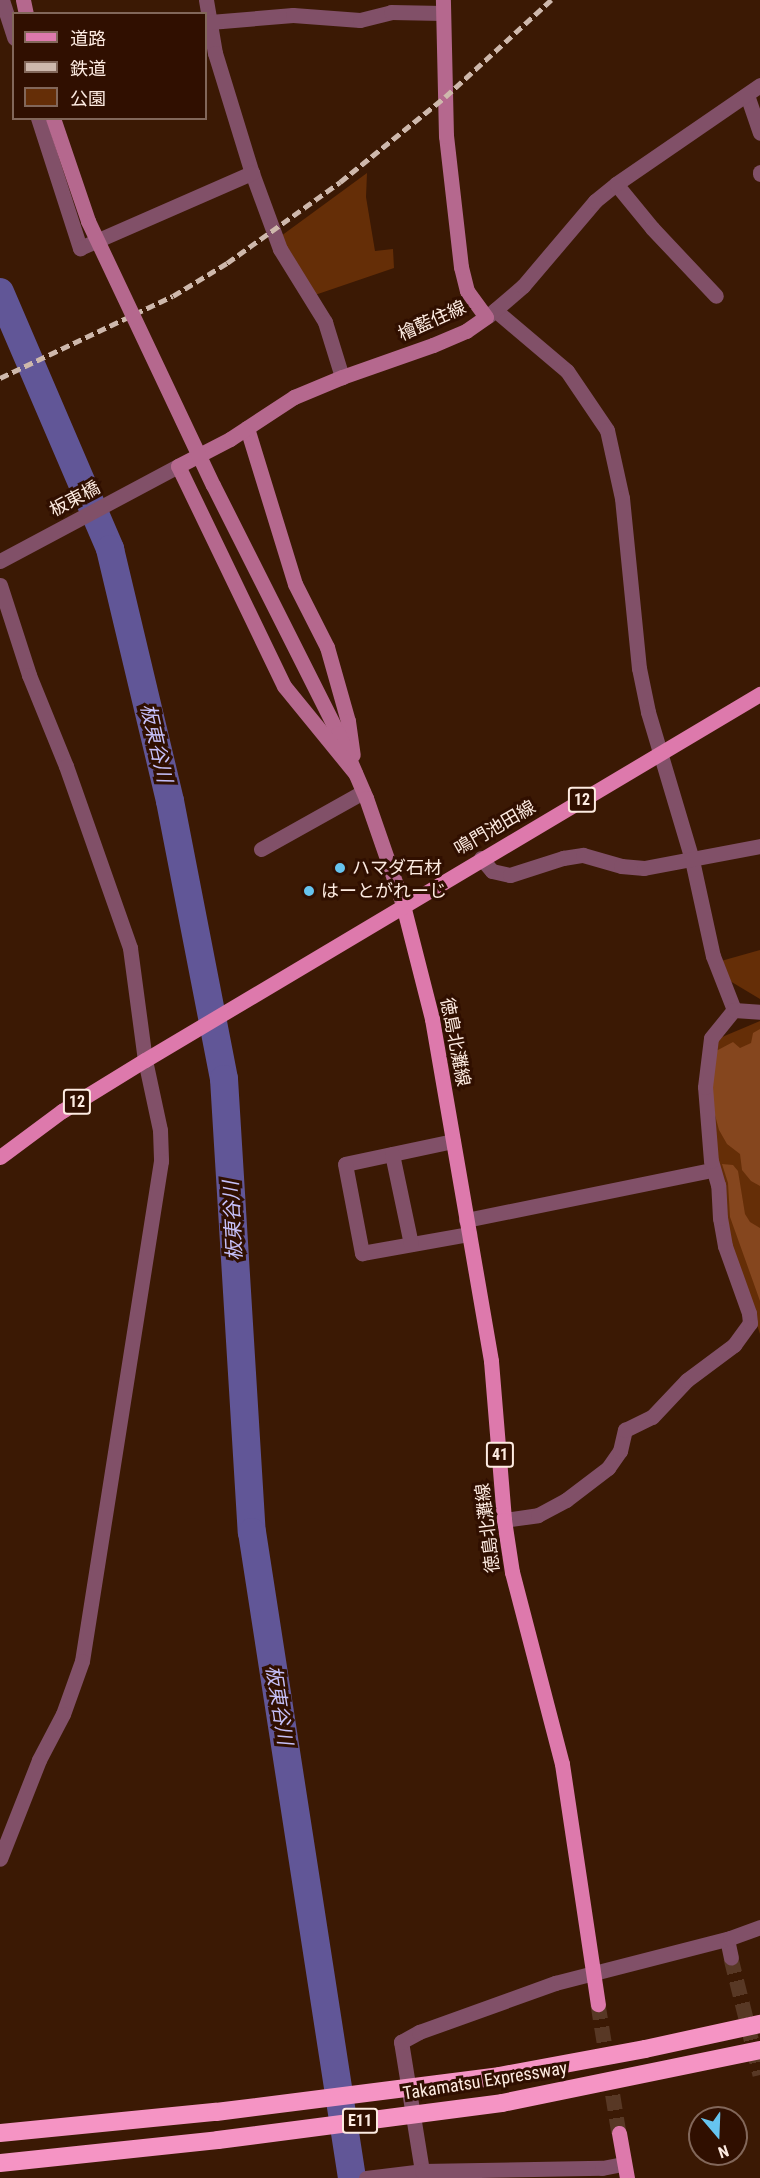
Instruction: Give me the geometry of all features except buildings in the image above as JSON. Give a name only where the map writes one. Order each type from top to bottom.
[{"type":"highway","name":"Takamatsu Expressway","points":[[0,2133],[216,2112],[499,2076],[732,2031],[760,2022]]},
{"type":"highway","name":"Takamatsu Expressway","points":[[0,2163],[218,2140],[502,2103],[760,2050]]},
{"type":"main road","name":"檜藍住線","points":[[171,470],[246,428],[294,397],[342,377],[433,345],[466,331],[491,314],[467,291],[461,267],[446,136],[443,6]]},
{"type":"main road","points":[[54,120],[88,221],[213,485],[310,674],[355,773],[403,905]]},
{"type":"main road","points":[[246,428],[295,584],[327,647],[348,721],[355,773]]},
{"type":"main road","points":[[171,470],[284,686],[355,773]]},
{"type":"main road","name":"鳴門池田線","points":[[151,1056],[760,694]]},
{"type":"main road","name":"徳島北灘線","points":[[403,905],[432,1019],[491,1361],[504,1520],[512,1572],[562,1764],[598,2004]]},
{"type":"main road","name":"12","points":[[0,1157],[63,1111],[151,1056]]},
{"type":"main road","points":[[619,2133],[625,2171]]},
{"type":"street","points":[[2,0],[12,32]]},
{"type":"street","points":[[206,0],[220,72],[252,173],[280,249],[325,322],[342,377]]},
{"type":"street","points":[[210,22],[292,15],[360,20],[391,12],[443,6]]},
{"type":"street","points":[[734,1010],[713,957],[692,860],[648,712],[639,669],[622,498],[607,430],[567,371],[552,355],[491,314],[523,286],[588,209],[616,184],[760,85]]},
{"type":"street","points":[[747,95],[760,133]]},
{"type":"street","points":[[39,120],[80,248],[252,173]]},
{"type":"street","points":[[616,184],[652,228],[716,296]]},
{"type":"street","name":"板東橋","points":[[2,560],[171,470]]},
{"type":"street","points":[[0,585],[29,675],[78,797],[130,948],[151,1056],[160,1130],[161,1161],[82,1661],[63,1714],[39,1760],[0,1859]]},
{"type":"street","points":[[261,849],[363,792]]},
{"type":"street","points":[[481,858],[492,872],[510,875],[563,858],[584,855],[621,866],[644,868],[760,846]]},
{"type":"street","points":[[734,1010],[760,1012]]},
{"type":"street","points":[[504,1520],[538,1515],[566,1500],[608,1468],[620,1451],[625,1430],[652,1417],[687,1380],[734,1345],[755,1322],[749,1313],[725,1246],[718,1185],[712,1170],[706,1068],[711,1038],[734,1010]]},
{"type":"street","points":[[453,1141],[345,1164],[362,1253],[411,1244],[467,1227],[712,1170]]},
{"type":"street","points":[[392,1154],[411,1244]]},
{"type":"street","points":[[418,2172],[401,2042],[419,2032],[555,1983],[727,1939],[760,1927]]},
{"type":"street","points":[[727,1939],[731,1958]]},
{"type":"street","points":[[366,2178],[418,2172],[602,2168],[625,2171]]},
{"type":"green space","points":[[367,173],[366,197],[375,251],[393,249],[394,268],[312,296],[281,236]]},
{"type":"green space","points":[[760,950],[760,999],[730,981],[721,961]]},
{"type":"green space","points":[[760,1021],[760,1334],[731,1245],[716,1166],[709,1103],[715,1040]]},
{"type":"shaded area","points":[[760,1029],[760,1186],[751,1181],[742,1170],[740,1154],[727,1144],[719,1130],[712,1104],[712,1072],[716,1051],[733,1042],[740,1048],[751,1043],[753,1033]]},
{"type":"shaded area","points":[[722,1164],[733,1165],[738,1171],[745,1214],[750,1222],[760,1228],[760,1301],[730,1217],[728,1183]]},
{"type":"waterway","name":"板東谷川","points":[[0,292],[110,549],[170,801],[224,1079],[252,1532],[352,2178]]},
{"type":"tunnel","points":[[731,1958],[760,2074]]},
{"type":"tunnel","points":[[598,2004],[619,2133]]},
{"type":"railway","points":[[0,378],[173,296],[227,263],[340,182],[445,97],[551,0]]},
{"type":"place","name":"ハマダ石材","points":[[340,868]]},
{"type":"place","name":"はーとがれーじ","points":[[309,891]]}]
